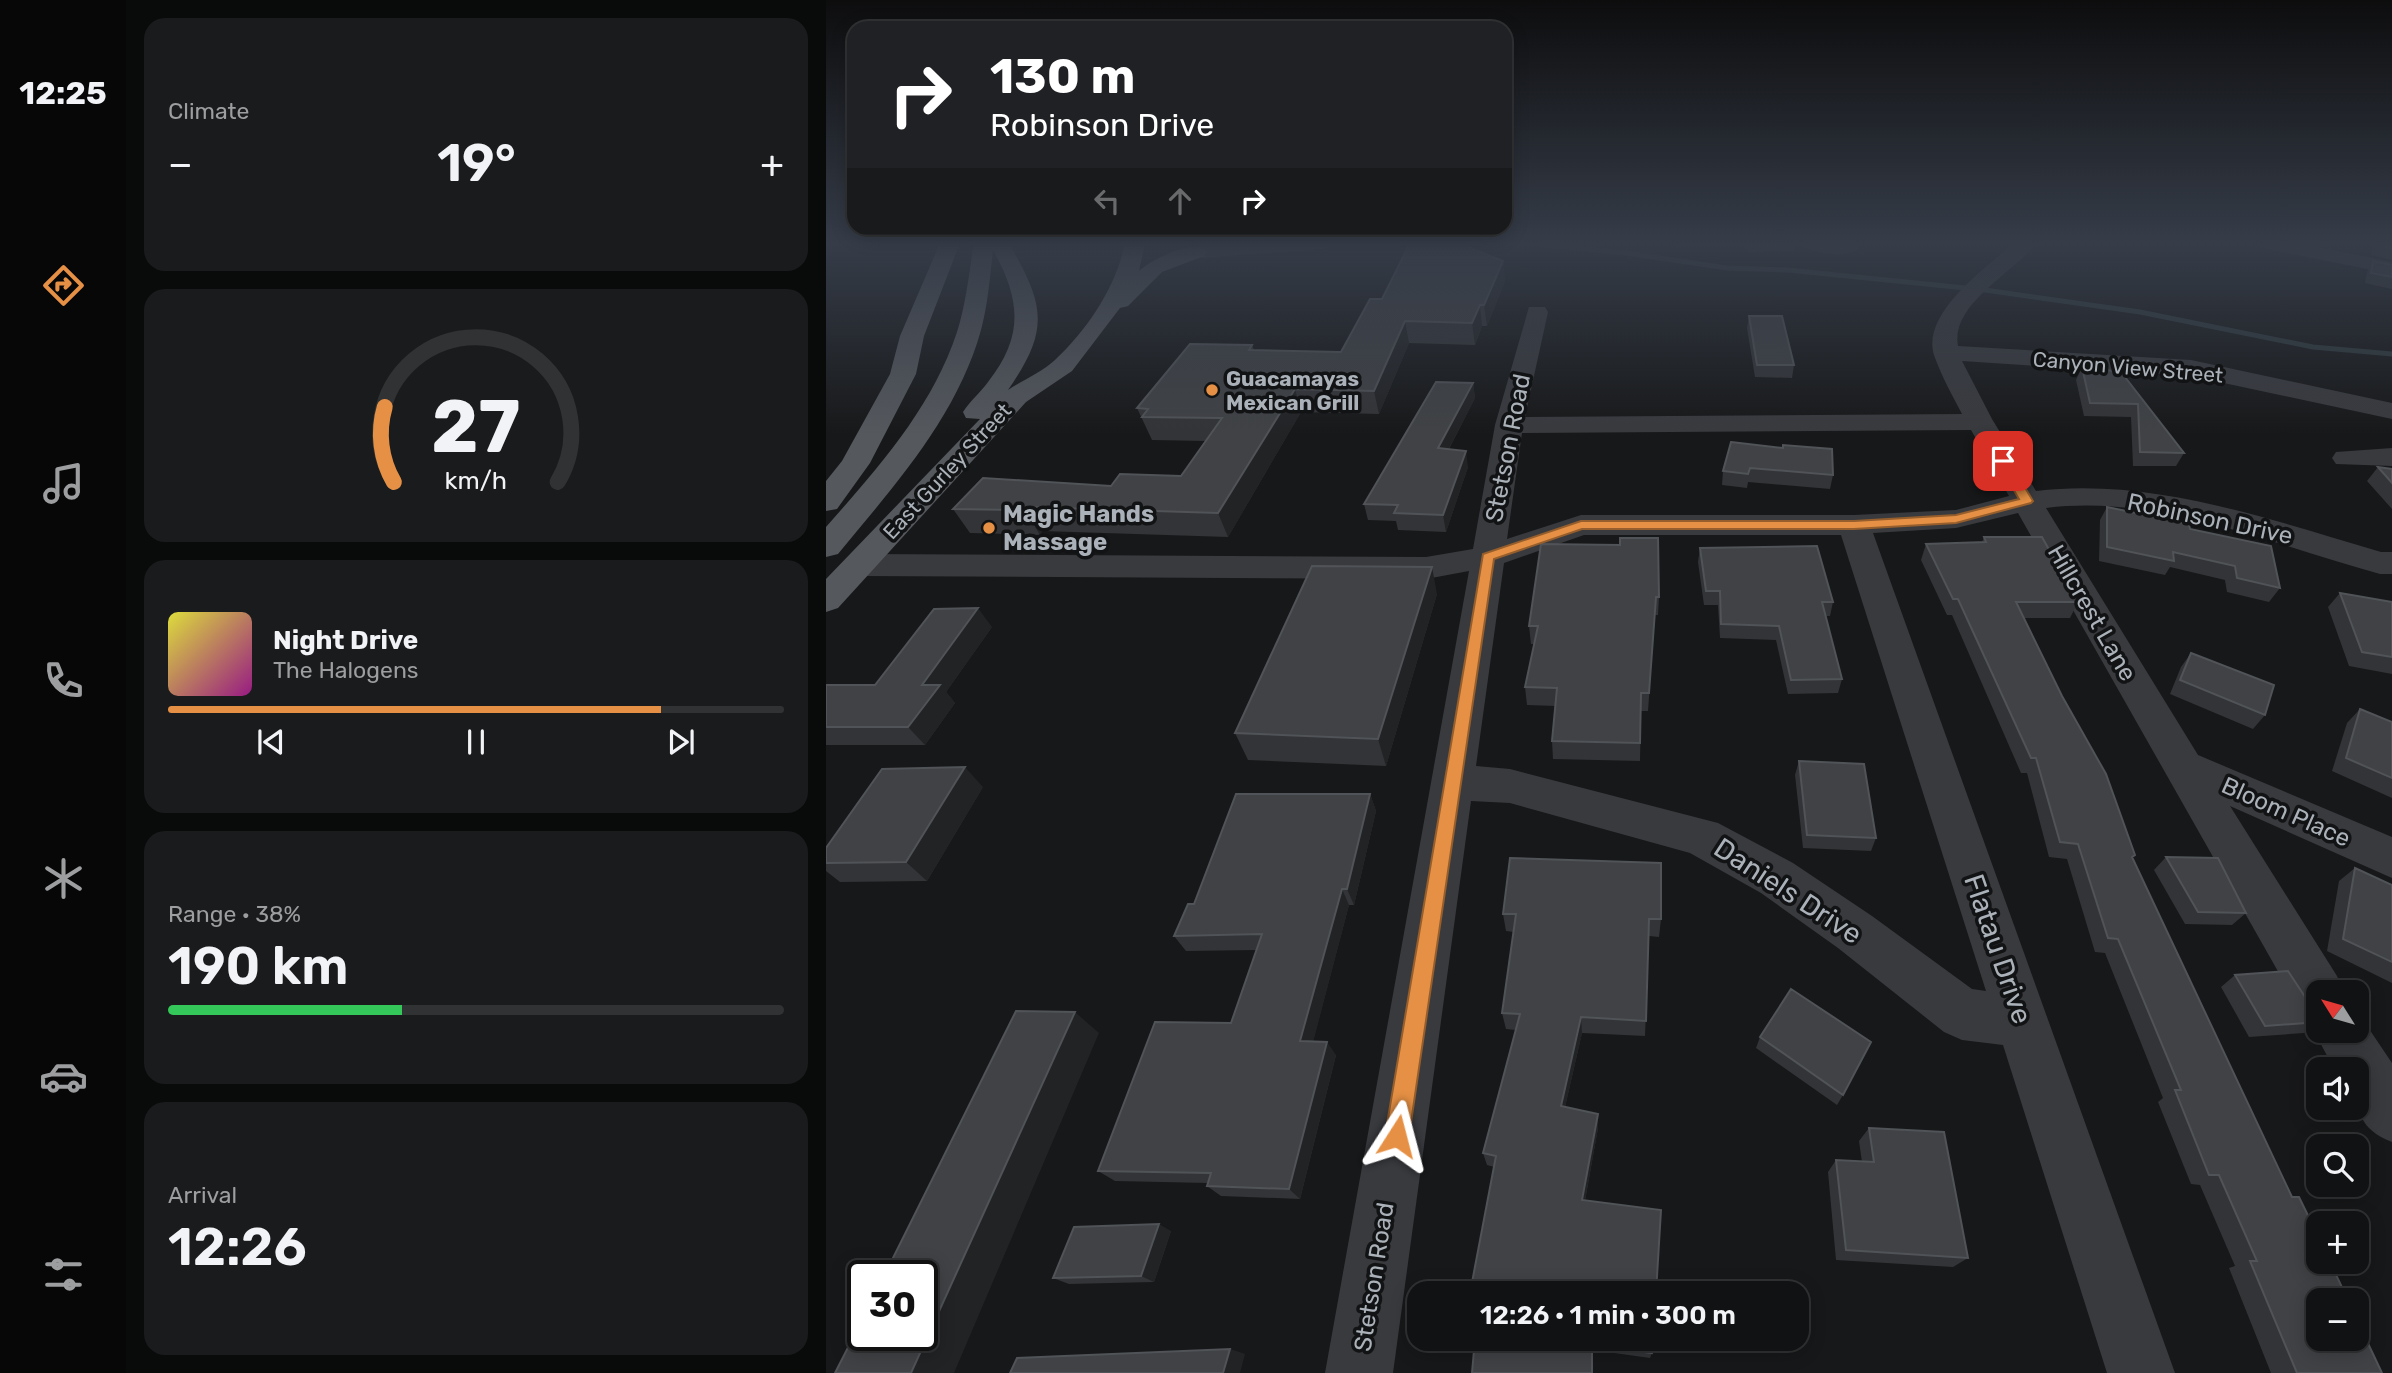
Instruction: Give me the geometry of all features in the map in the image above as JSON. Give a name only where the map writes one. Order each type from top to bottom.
[{"type":"main road","points":[[826,502],[855,463],[903,374],[912,336],[924,307]]},
{"type":"main road","points":[[826,547],[880,485],[928,416],[965,345],[976,307]]},
{"type":"main road","points":[[843,567],[989,400],[1019,354],[1026,323],[1025,307]]},
{"type":"main road","name":"East Gurley Street","points":[[826,600],[843,567],[1017,396],[1063,366],[1109,307]]},
{"type":"main road","points":[[1105,315],[1113,307]]},
{"type":"main road","points":[[1017,396],[1030,367],[1039,357]]},
{"type":"street","points":[[1945,353],[1944,334],[1951,315],[1959,307]]},
{"type":"street","name":"Stetson Road","points":[[1359,1373],[1509,425],[1537,312]]},
{"type":"street","name":"Canyon View Street","points":[[1945,353],[2191,368],[2392,411]]},
{"type":"street","name":"Hillcrest Lane","points":[[1945,353],[1980,422],[2181,766],[2311,980]]},
{"type":"street","points":[[1509,425],[1980,422]]},
{"type":"street","points":[[2346,458],[2392,457]]},
{"type":"street","name":"Robinson Drive","points":[[843,567],[1426,568],[1488,557],[1581,525],[1854,525],[1956,519],[2027,501],[2076,495],[2146,501],[2258,526],[2388,567]]},
{"type":"street","name":"Flatau Drive","points":[[1854,525],[2141,1373]]},
{"type":"street","name":"Bloom Place","points":[[2181,766],[2392,858]]},
{"type":"street","name":"Daniels Drive","points":[[1453,782],[1510,786],[1702,837],[1777,878],[1855,932],[1962,1014],[2022,1021]]},
{"type":"street","points":[[2348,1043],[2392,1114]]},
{"type":"building","points":[[1366,307],[1479,307],[1472,323],[1405,321],[1374,391],[1295,389],[1218,513],[1028,507],[1025,510],[953,509],[983,478],[1111,486],[1120,474],[1181,476],[1222,418],[1142,417],[1148,409],[1137,408],[1190,344],[1252,345],[1249,350],[1341,352]]},
{"type":"building","points":[[1749,316],[1782,316],[1794,365],[1757,365]]},
{"type":"building","points":[[2082,367],[2121,372],[2184,453],[2140,452],[2138,404],[2090,403]]},
{"type":"building","points":[[1436,382],[1473,383],[1438,448],[1466,451],[1443,515],[1394,513],[1398,505],[1364,504]]},
{"type":"building","points":[[1731,442],[1783,448],[1783,445],[1832,449],[1833,475],[1750,468],[1748,474],[1723,471]]},
{"type":"building","points":[[2378,467],[2392,469],[2392,483]]},
{"type":"building","points":[[2107,507],[2189,524],[2190,529],[2271,546],[2280,588],[2237,578],[2235,566],[2173,552],[2174,561],[2107,547]]},
{"type":"building","points":[[1984,537],[2042,537],[2078,602],[2016,602],[2062,696],[2106,774],[2135,855],[2132,857],[2292,1197],[2299,1197],[2306,1211],[2306,1274],[2336,1274],[2342,1288],[2306,1288],[2306,1351],[2369,1351],[2369,1345],[2382,1373],[2297,1373],[2250,1261],[2257,1261],[2219,1175],[2209,1175],[2175,1090],[2181,1090],[2118,939],[2108,938],[2078,844],[2060,842],[2036,758],[2031,758],[1958,599],[1953,599],[1926,544],[1986,542]]},
{"type":"building","points":[[1620,538],[1658,538],[1659,597],[1656,597],[1649,693],[1641,693],[1640,743],[1552,741],[1557,688],[1525,687],[1538,626],[1529,626],[1541,544],[1620,545]]},
{"type":"building","points":[[1817,546],[1833,602],[1822,602],[1842,679],[1791,680],[1779,626],[1721,624],[1720,591],[1706,591],[1700,548]]},
{"type":"building","points":[[1312,566],[1432,567],[1378,739],[1235,733]]},
{"type":"building","points":[[2340,593],[2392,602],[2392,657],[2362,652]]},
{"type":"building","points":[[978,608],[922,685],[940,685],[908,727],[826,727],[826,685],[875,685],[934,609]]},
{"type":"building","points":[[2191,653],[2274,685],[2265,715],[2180,680]]},
{"type":"building","points":[[2360,709],[2392,722],[2392,778],[2346,758]]},
{"type":"building","points":[[1799,761],[1864,764],[1876,838],[1807,835]]},
{"type":"building","points":[[965,767],[906,862],[826,863],[826,848],[882,769]]},
{"type":"building","points":[[1236,794],[1370,794],[1347,889],[1342,889],[1300,1041],[1327,1042],[1289,1189],[1207,1186],[1211,1173],[1098,1171],[1155,1022],[1231,1023],[1262,934],[1174,936],[1188,904],[1194,904]]},
{"type":"building","points":[[2166,857],[2218,858],[2246,913],[2198,912]]},
{"type":"building","points":[[1510,858],[1661,863],[1661,919],[1649,919],[1646,1021],[1581,1017],[1561,1106],[1598,1114],[1582,1200],[1661,1210],[1657,1281],[1472,1281],[1496,1156],[1483,1153],[1520,1014],[1502,1013],[1516,914],[1503,914]]},
{"type":"building","points":[[2355,868],[2392,885],[2392,962],[2343,939]]},
{"type":"building","points":[[2288,971],[2306,998],[2306,1023],[2265,1026],[2235,975]]},
{"type":"building","points":[[1791,989],[1871,1042],[1843,1095],[1760,1037]]},
{"type":"building","points":[[1016,1011],[1075,1012],[938,1314],[938,1260],[892,1260]]},
{"type":"building","points":[[1869,1128],[1944,1132],[1968,1258],[1846,1250],[1836,1160],[1874,1162]]},
{"type":"building","points":[[1159,1224],[1141,1276],[1053,1278],[1074,1227]]},
{"type":"building","points":[[847,1349],[921,1351],[911,1373],[835,1373]]},
{"type":"building","points":[[1230,1349],[1223,1373],[1010,1373],[1017,1358]]},
{"type":"building","points":[[1474,1351],[1592,1351],[1592,1373],[1472,1373]]},
{"type":"waterway","points":[[2105,307],[2313,347],[2392,354]]},
{"type":"place","name":"Guacamayas Mexican Grill","points":[[1212,390]]},
{"type":"place","name":"Magic Hands Massage","points":[[989,528]]},
{"type":"route","points":[[1397,1136],[1488,557],[1581,525],[1854,525],[1956,519],[2027,501],[2003,461]]}]
